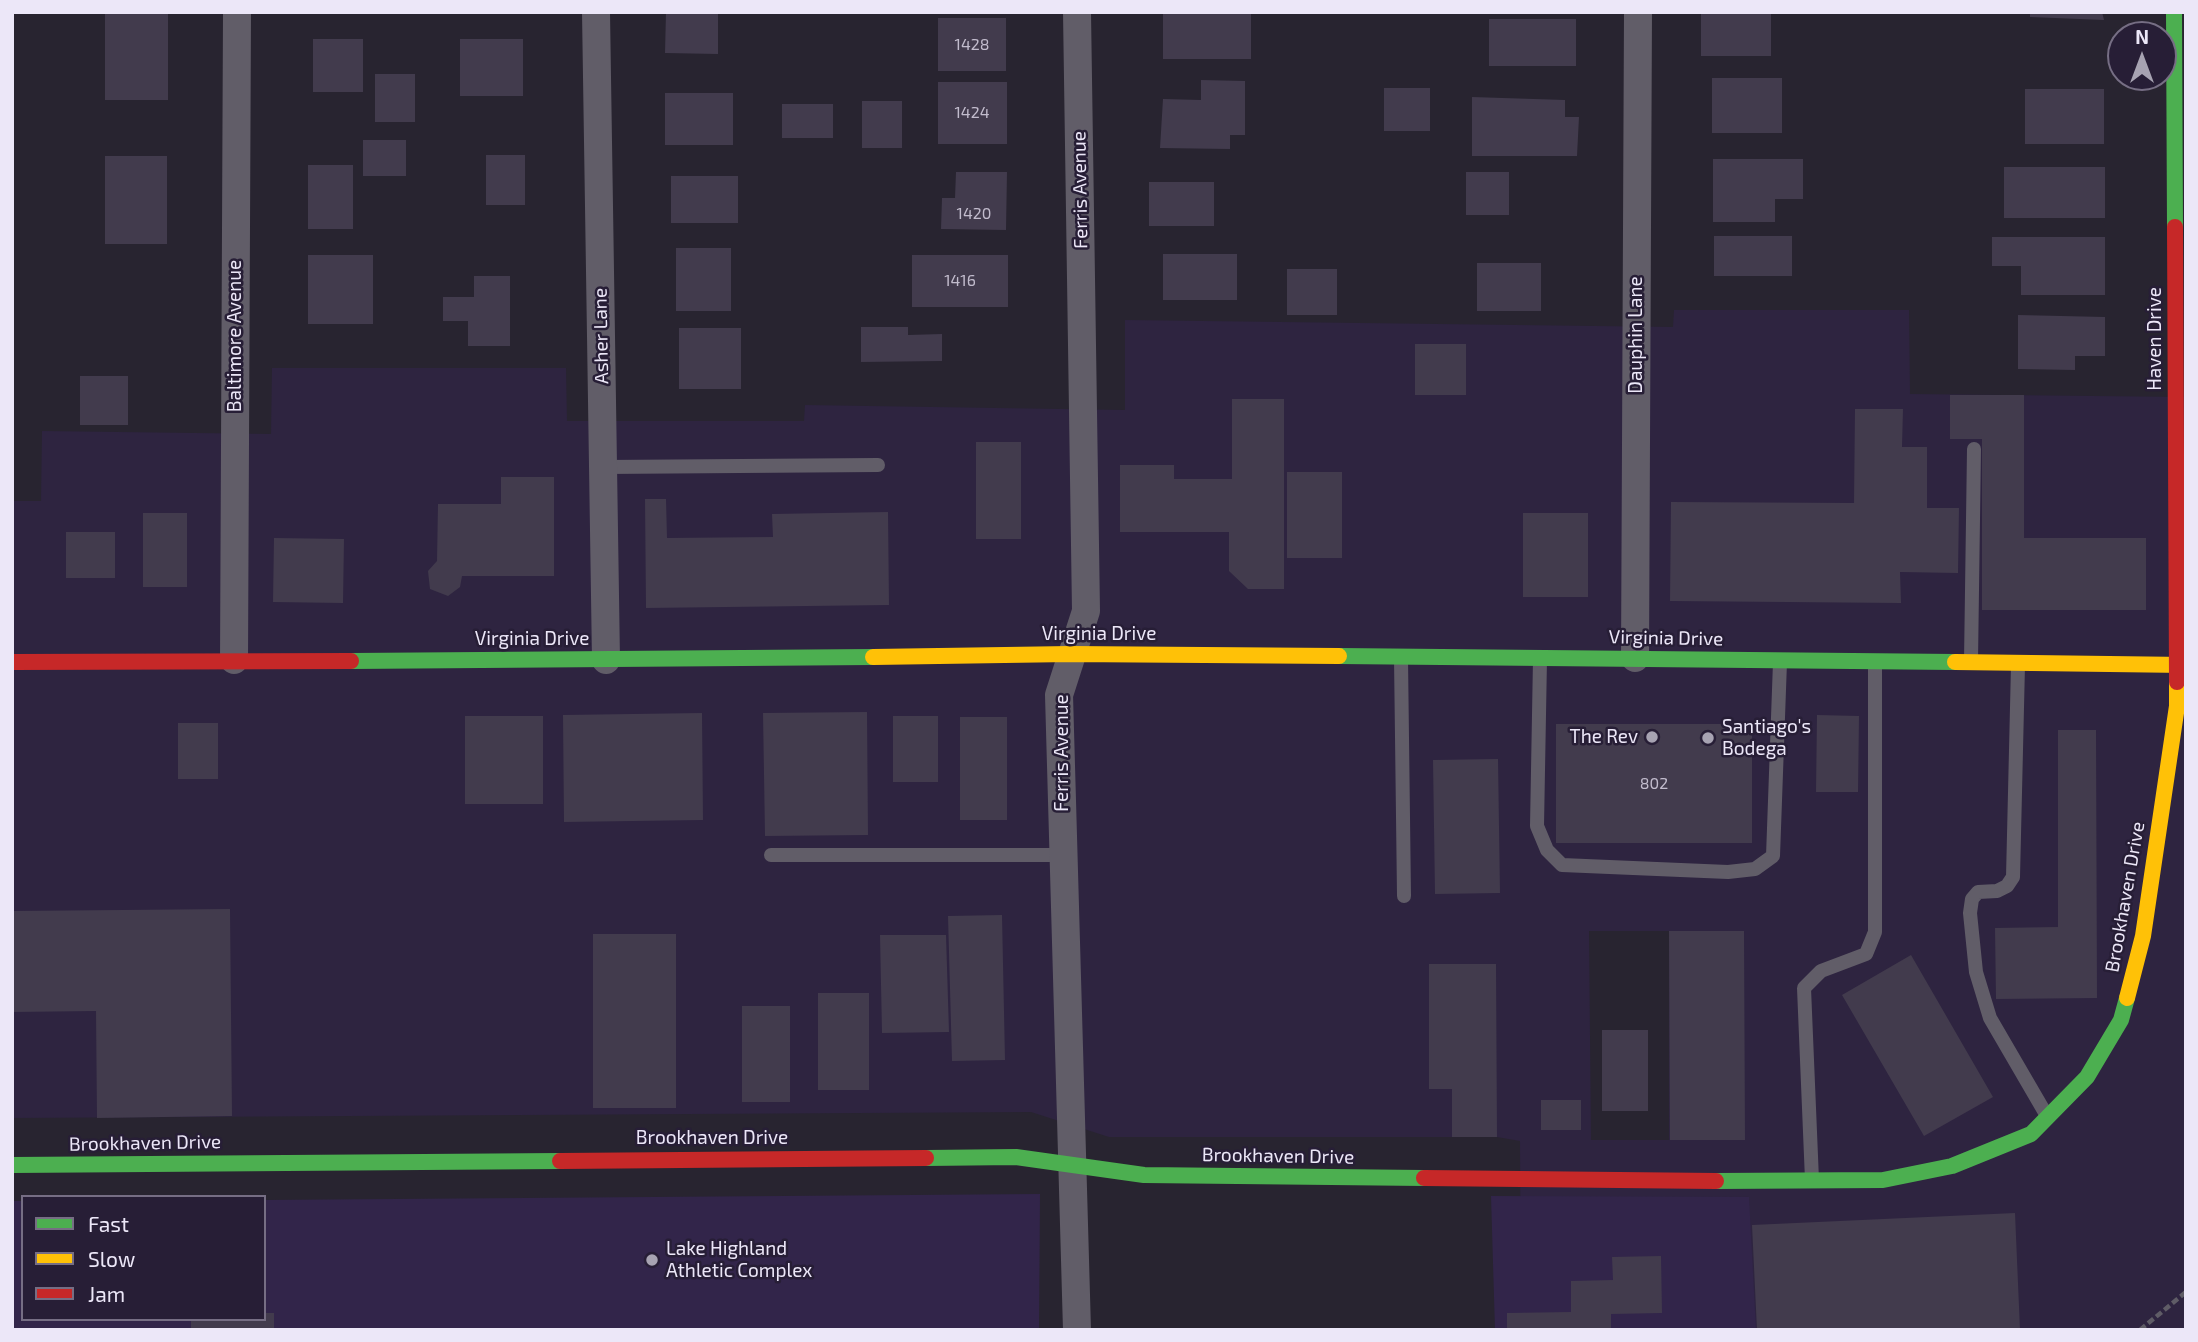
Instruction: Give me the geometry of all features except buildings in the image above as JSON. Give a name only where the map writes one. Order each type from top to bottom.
[{"type":"street","name":"Baltimore Avenue","points":[[234,660],[237,12]]},
{"type":"street","name":"Asher Lane","points":[[596,12],[606,660]]},
{"type":"street","name":"Ferris Avenue","points":[[1077,12],[1086,611],[1059,695],[1077,1330]]},
{"type":"street","name":"Dauphin Lane","points":[[1635,658],[1638,12]]},
{"type":"street","name":"Haven Drive","points":[[2174,12],[2182,665]]},
{"type":"street","name":"Virginia Drive","points":[[12,662],[606,660],[1070,654],[2182,665]]},
{"type":"street","name":"Brookhaven Drive","points":[[12,1165],[1016,1157],[1143,1175],[1812,1182],[1883,1180],[1952,1166],[2031,1134],[2087,1077],[2121,1020],[2143,936],[2182,665]]},
{"type":"lane","points":[[1971,663],[1974,449]]},
{"type":"lane","points":[[603,467],[878,465]]},
{"type":"lane","points":[[1401,657],[1404,896]]},
{"type":"lane","points":[[1541,657],[1537,826],[1547,850],[1562,865],[1728,872],[1755,869],[1773,856],[1780,660]]},
{"type":"lane","points":[[1812,1182],[1804,988],[1821,971],[1866,954],[1875,932],[1875,662]]},
{"type":"lane","points":[[2018,663],[2013,877],[2007,886],[1997,891],[1978,892],[1972,898],[1970,913],[1976,972],[1990,1018],[2048,1117]]},
{"type":"lane","points":[[771,855],[1064,855]]},
{"type":"path","points":[[2140,1330],[2186,1292]]},
{"type":"shaded area","points":[[1674,310],[1909,310],[1910,394],[2186,397],[2186,1330],[1521,1330],[1520,1141],[1497,1137],[1109,1137],[1031,1112],[12,1118],[12,501],[41,501],[42,431],[271,434],[272,368],[566,368],[567,421],[804,421],[805,405],[1125,410],[1125,320],[1673,327]],"holes":[[[1589,931],[1669,931],[1669,1140],[1591,1140]]]},
{"type":"shaded area","name":"Lake Highland Athletic Complex","points":[[1040,1194],[1039,1330],[12,1330],[12,1201],[21,1201],[21,1321],[266,1321],[266,1200]]},
{"type":"shaded area","points":[[1491,1196],[1749,1197],[1756,1330],[1495,1330]]},
{"type":"traffic: fast","points":[[2174,12],[2175,227]]},
{"type":"traffic: fast","points":[[1339,656],[1955,662]]},
{"type":"traffic: fast","points":[[351,661],[873,657]]},
{"type":"traffic: fast","points":[[1716,1181],[1883,1180],[1952,1166],[2031,1134],[2087,1077],[2121,1020],[2127,998]]},
{"type":"traffic: fast","points":[[926,1158],[1016,1157],[1144,1175],[1424,1178]]},
{"type":"traffic: fast","points":[[12,1165],[560,1161]]},
{"type":"traffic: slow","points":[[873,657],[1070,654],[1339,656]]},
{"type":"traffic: slow","points":[[1955,662],[2186,665]]},
{"type":"traffic: slow","points":[[2127,998],[2143,936],[2177,706],[2177,682]]},
{"type":"traffic: jam","points":[[2175,227],[2177,682]]},
{"type":"traffic: jam","points":[[12,662],[351,661]]},
{"type":"traffic: jam","points":[[560,1161],[926,1158]]},
{"type":"traffic: jam","points":[[1424,1178],[1716,1181]]},
{"type":"place","name":"The Rev","points":[[1652,737]]},
{"type":"place","name":"Santiago's Bodega","points":[[1708,738]]},
{"type":"place","name":"Lake Highland Athletic Complex","points":[[652,1260]]}]
